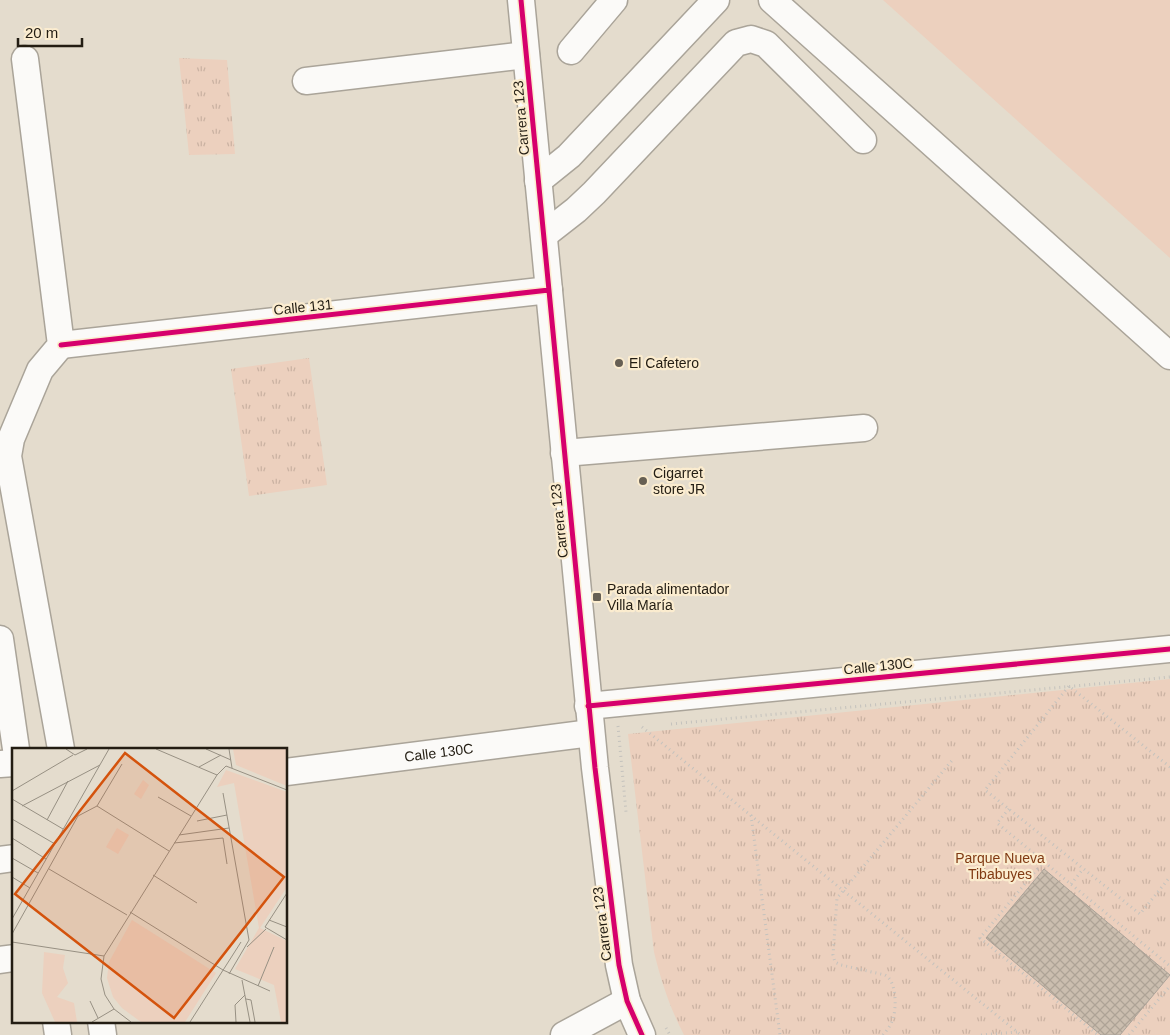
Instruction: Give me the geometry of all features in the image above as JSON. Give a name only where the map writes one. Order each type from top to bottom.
[{"type":"street","name":"Carrera 123","points":[[521,0],[588,706],[618,965],[627,1001],[652,1029]]},
{"type":"street","points":[[571,51],[614,0]]},
{"type":"street","points":[[538,181],[569,156],[716,0]]},
{"type":"street","points":[[772,0],[1170,356]]},
{"type":"street","points":[[544,235],[594,193],[736,43],[751,38],[766,44],[863,140]]},
{"type":"street","points":[[306,81],[526,54]]},
{"type":"street","points":[[25,59],[61,345],[40,370],[10,439],[8,456],[61,748]]},
{"type":"street","name":"Calle 131","points":[[61,345],[548,290]]},
{"type":"street","points":[[564,453],[864,428]]},
{"type":"street","points":[[0,639],[2,667],[16,748]]},
{"type":"street","name":"Calle 130C","points":[[588,706],[1170,649]]},
{"type":"street","name":"Calle 130C","points":[[288,772],[591,733]]},
{"type":"street","points":[[564,1035],[627,1001]]},
{"type":"street","points":[[56,1022],[58,1035]]},
{"type":"street","points":[[101,1022],[102,1035]]},
{"type":"path","points":[[662,725],[1170,677]]},
{"type":"path","points":[[1069,686],[1170,767]]},
{"type":"path","points":[[1069,686],[985,790],[1140,914],[1170,877]]},
{"type":"path","points":[[615,703],[626,814]]},
{"type":"path","points":[[634,727],[652,726]]},
{"type":"path","points":[[642,727],[1019,1034]]},
{"type":"path","points":[[618,729],[626,728]]},
{"type":"path","points":[[883,1035],[890,1026],[894,1016],[893,981],[885,975],[835,962],[836,902],[838,896],[954,758]]},
{"type":"path","points":[[1009,809],[997,823],[1170,966]]},
{"type":"path","points":[[751,815],[780,1035]]},
{"type":"path","points":[[1044,861],[980,938],[1098,1035]]},
{"type":"path","points":[[1071,884],[1084,869]]},
{"type":"path","points":[[1129,1035],[1170,986]]},
{"type":"path","points":[[652,1029],[670,1035]]},
{"type":"path","points":[[981,1035],[1019,1034]]},
{"type":"green space","points":[[883,0],[1170,0],[1170,258]]},
{"type":"green space","points":[[179,58],[227,60],[235,154],[189,155]]},
{"type":"green space","points":[[309,358],[327,485],[249,496],[231,369]]},
{"type":"green space","name":"Parque Nueva Tibabuyes","points":[[1170,679],[1170,1035],[684,1035],[666,994],[654,952],[628,734]]},
{"type":"building","points":[[1044,869],[1170,975],[1120,1035],[1101,1035],[986,938]]},
{"type":"cycle path","points":[[521,0],[595,768],[619,965],[627,1001],[642,1035]]},
{"type":"cycle path","points":[[61,345],[549,290]]},
{"type":"cycle path","points":[[588,706],[1170,649]]},
{"type":"place","name":"El Cafetero","points":[[619,363]]},
{"type":"place","name":"Cigarret store JR","points":[[643,481]]},
{"type":"place","name":"Parada alimentador Villa María","points":[[597,597]]}]
